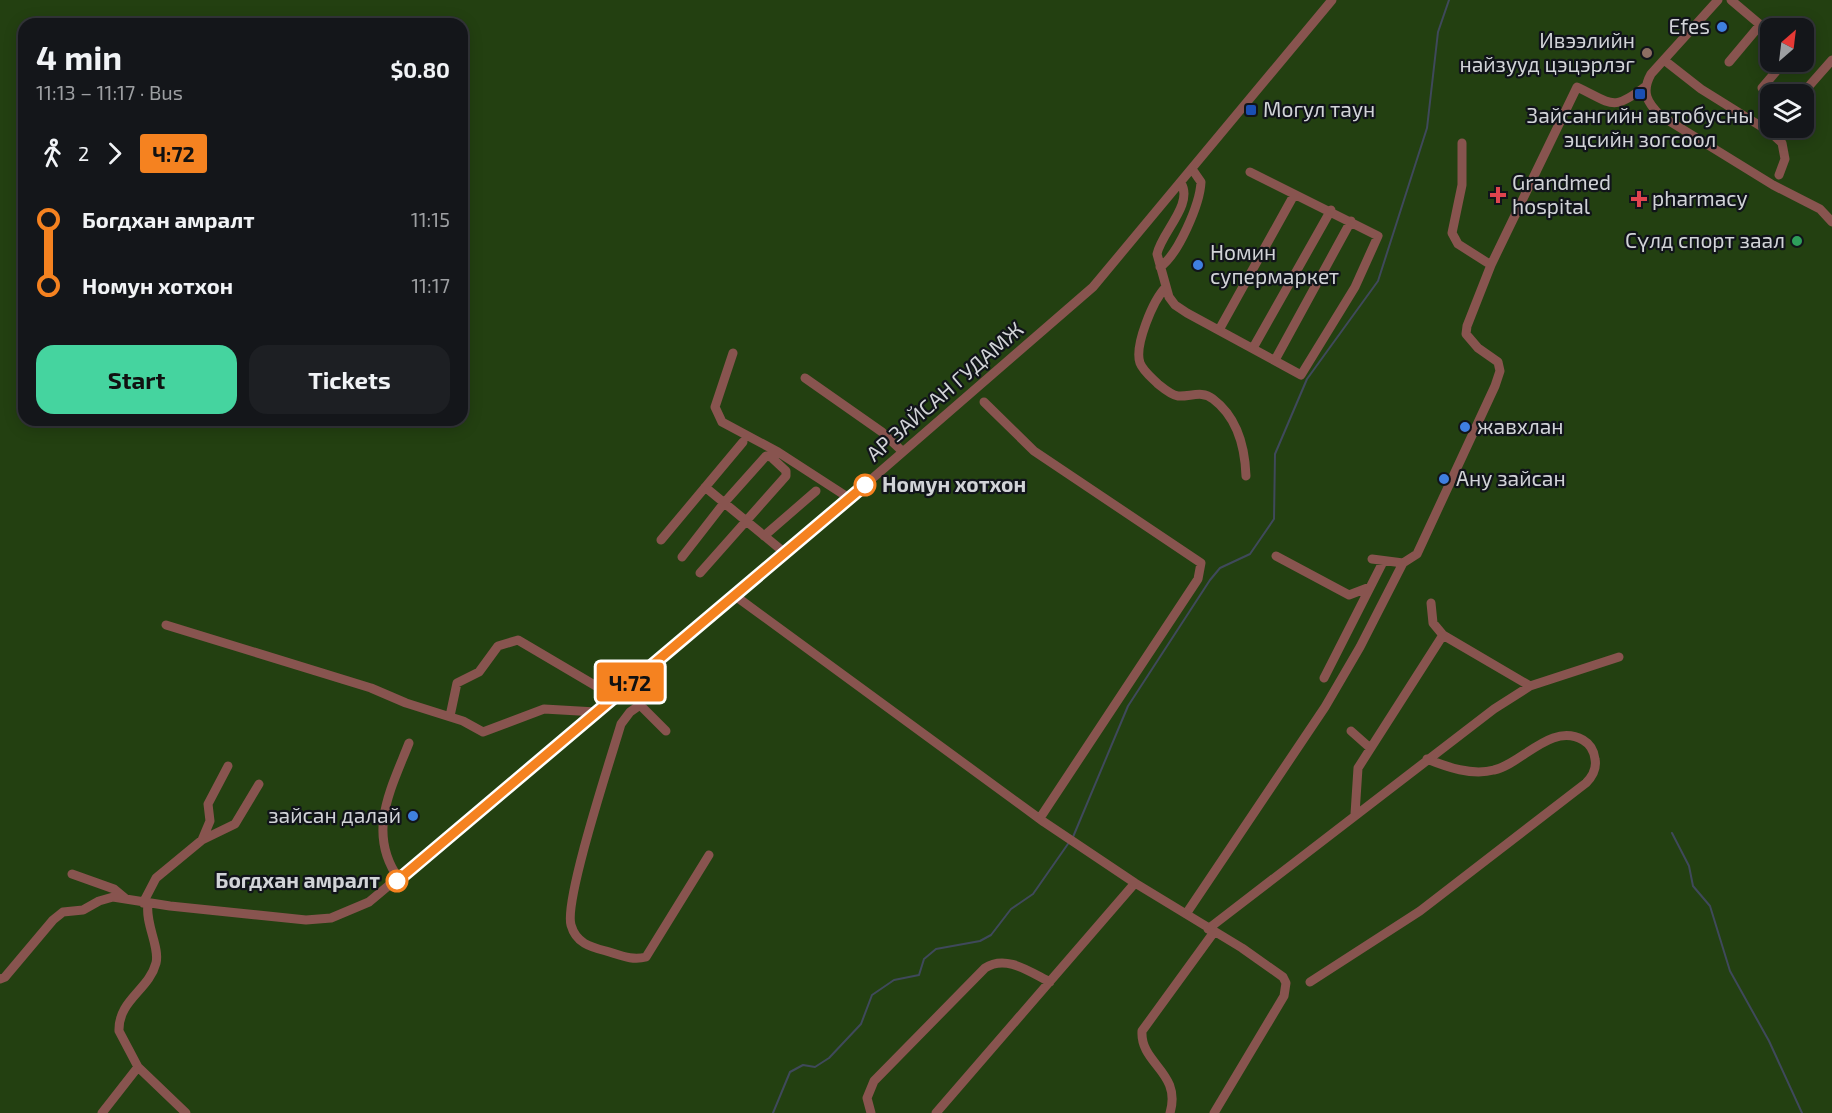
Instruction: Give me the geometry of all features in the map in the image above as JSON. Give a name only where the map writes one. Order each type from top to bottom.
[{"type":"street","name":"АР ЗАЙСАН ГУДАМЖ","points":[[127,900],[289,919],[318,920],[358,908],[398,880],[785,553],[1099,281],[1332,0]]},
{"type":"street","points":[[1718,0],[1651,74],[1646,86],[1647,100],[1661,116],[1773,185],[1820,209],[1832,222]]},
{"type":"street","points":[[1729,62],[1760,25],[1731,0]]},
{"type":"street","points":[[1664,60],[1701,89],[1760,123]]},
{"type":"street","points":[[1811,84],[1832,60]]},
{"type":"street","points":[[1765,84],[1776,72]]},
{"type":"street","points":[[1186,914],[1325,707],[1360,647],[1403,563],[1417,554],[1425,542],[1500,371],[1498,362],[1478,348],[1466,334],[1476,298],[1577,87],[1615,104],[1623,103],[1646,86]]},
{"type":"street","points":[[1778,138],[1785,155],[1779,175]]},
{"type":"street","points":[[1462,143],[1462,185],[1452,233],[1458,244],[1491,265]]},
{"type":"street","points":[[1160,267],[1172,254],[1196,204],[1201,185],[1192,169]]},
{"type":"street","points":[[1181,183],[1184,196],[1157,254],[1166,287],[1175,305],[1301,375],[1355,287],[1379,241],[1376,234],[1251,172]]},
{"type":"street","points":[[1219,330],[1294,195]]},
{"type":"street","points":[[1253,348],[1331,210]]},
{"type":"street","points":[[1275,360],[1351,222]]},
{"type":"street","points":[[1166,287],[1159,296],[1142,336],[1139,352],[1140,363],[1143,370],[1171,393],[1210,397],[1225,409],[1238,430],[1246,476]]},
{"type":"street","points":[[733,352],[715,406],[722,422],[778,452],[849,498]]},
{"type":"street","points":[[805,378],[882,432],[902,451]]},
{"type":"street","points":[[984,402],[1034,451],[1202,563],[1198,579],[1040,818]]},
{"type":"street","points":[[661,540],[743,442]]},
{"type":"street","points":[[682,557],[724,502],[766,456],[771,457],[787,473],[700,573]]},
{"type":"street","points":[[705,487],[785,553]]},
{"type":"street","points":[[764,536],[816,491]]},
{"type":"street","points":[[1276,556],[1349,595],[1370,587]]},
{"type":"street","points":[[1372,559],[1403,563]]},
{"type":"street","points":[[1324,678],[1383,562]]},
{"type":"street","points":[[734,595],[1064,836],[1283,977],[1286,991],[1214,1113]]},
{"type":"street","points":[[1431,603],[1434,623],[1443,635],[1530,686]]},
{"type":"street","points":[[166,625],[371,688],[406,704],[450,716],[483,732],[544,709],[596,712]]},
{"type":"street","points":[[1354,814],[1358,768],[1369,747],[1443,635]]},
{"type":"street","points":[[450,716],[457,683],[479,672],[498,646],[518,640],[613,696]]},
{"type":"street","points":[[666,652],[640,705],[630,712],[621,724],[573,893],[570,924],[576,938],[587,946],[636,960],[646,957],[709,855]]},
{"type":"street","points":[[1170,1113],[1173,1096],[1171,1083],[1141,1042],[1142,1031],[1211,930],[1354,814],[1494,709],[1530,686],[1619,657]]},
{"type":"street","points":[[640,705],[666,731]]},
{"type":"street","points":[[1351,731],[1369,747]]},
{"type":"street","points":[[1310,982],[1420,911],[1586,783],[1594,774],[1596,764],[1595,754],[1587,743],[1568,736],[1548,741],[1493,771],[1449,769],[1427,759]]},
{"type":"street","points":[[398,880],[390,865],[382,831],[383,810],[409,743]]},
{"type":"street","points":[[202,840],[210,821],[208,804],[228,766]]},
{"type":"street","points":[[186,1113],[138,1067],[119,1031],[125,1007],[148,977],[156,961],[147,921],[146,903],[156,878],[202,840],[235,824],[259,784]]},
{"type":"street","points":[[72,874],[114,889],[127,900]]},
{"type":"street","points":[[936,1113],[1135,883]]},
{"type":"street","points":[[0,979],[5,977],[52,920],[63,912],[83,910],[99,901],[113,897],[127,900]]},
{"type":"street","points":[[871,1113],[867,1098],[874,1081],[985,968],[993,964],[1008,963],[1050,982]]},
{"type":"street","points":[[117,1113],[105,1109],[138,1067]]},
{"type":"green space","points":[[0,0],[1832,0],[1832,1113],[0,1113]]},
{"type":"waterway","points":[[1073,837],[1128,706],[1210,580],[1220,568],[1250,554],[1274,519],[1275,454],[1307,379],[1378,281],[1427,128],[1438,32],[1449,0]]},
{"type":"waterway","points":[[1672,833],[1689,866],[1693,886],[1710,906],[1730,971],[1769,1041],[1802,1113]]},
{"type":"waterway","points":[[773,1113],[790,1072],[803,1065],[815,1067],[829,1058],[861,1024],[872,995],[894,980],[919,975],[924,959],[936,949],[980,941],[991,935],[1011,909],[1033,894],[1070,841]]},
{"type":"bus line","name":"Ч:72","points":[[397,881],[865,485]]},
{"type":"place","name":"Efes","points":[[1722,27]]},
{"type":"place","name":"Ивээлийн найзууд цэцэрлэг","points":[[1647,53]]},
{"type":"place","name":"Зайсангийн автобусны эцсийн зогсоол","points":[[1640,94]]},
{"type":"place","name":"Могул таун","points":[[1251,110]]},
{"type":"place","name":"Grandmed hospital","points":[[1498,195]]},
{"type":"place","name":"pharmacy","points":[[1639,199]]},
{"type":"place","name":"Сүлд спорт заал","points":[[1797,241]]},
{"type":"place","name":"Номин супермаркет","points":[[1198,265]]},
{"type":"place","name":"жавхлан","points":[[1465,427]]},
{"type":"place","name":"Ану зайсан","points":[[1444,479]]},
{"type":"place","name":"Номун хотхон","points":[[865,485]]},
{"type":"place","name":"зайсан далай","points":[[413,816]]},
{"type":"place","name":"Богдхан амралт","points":[[397,881]]}]
